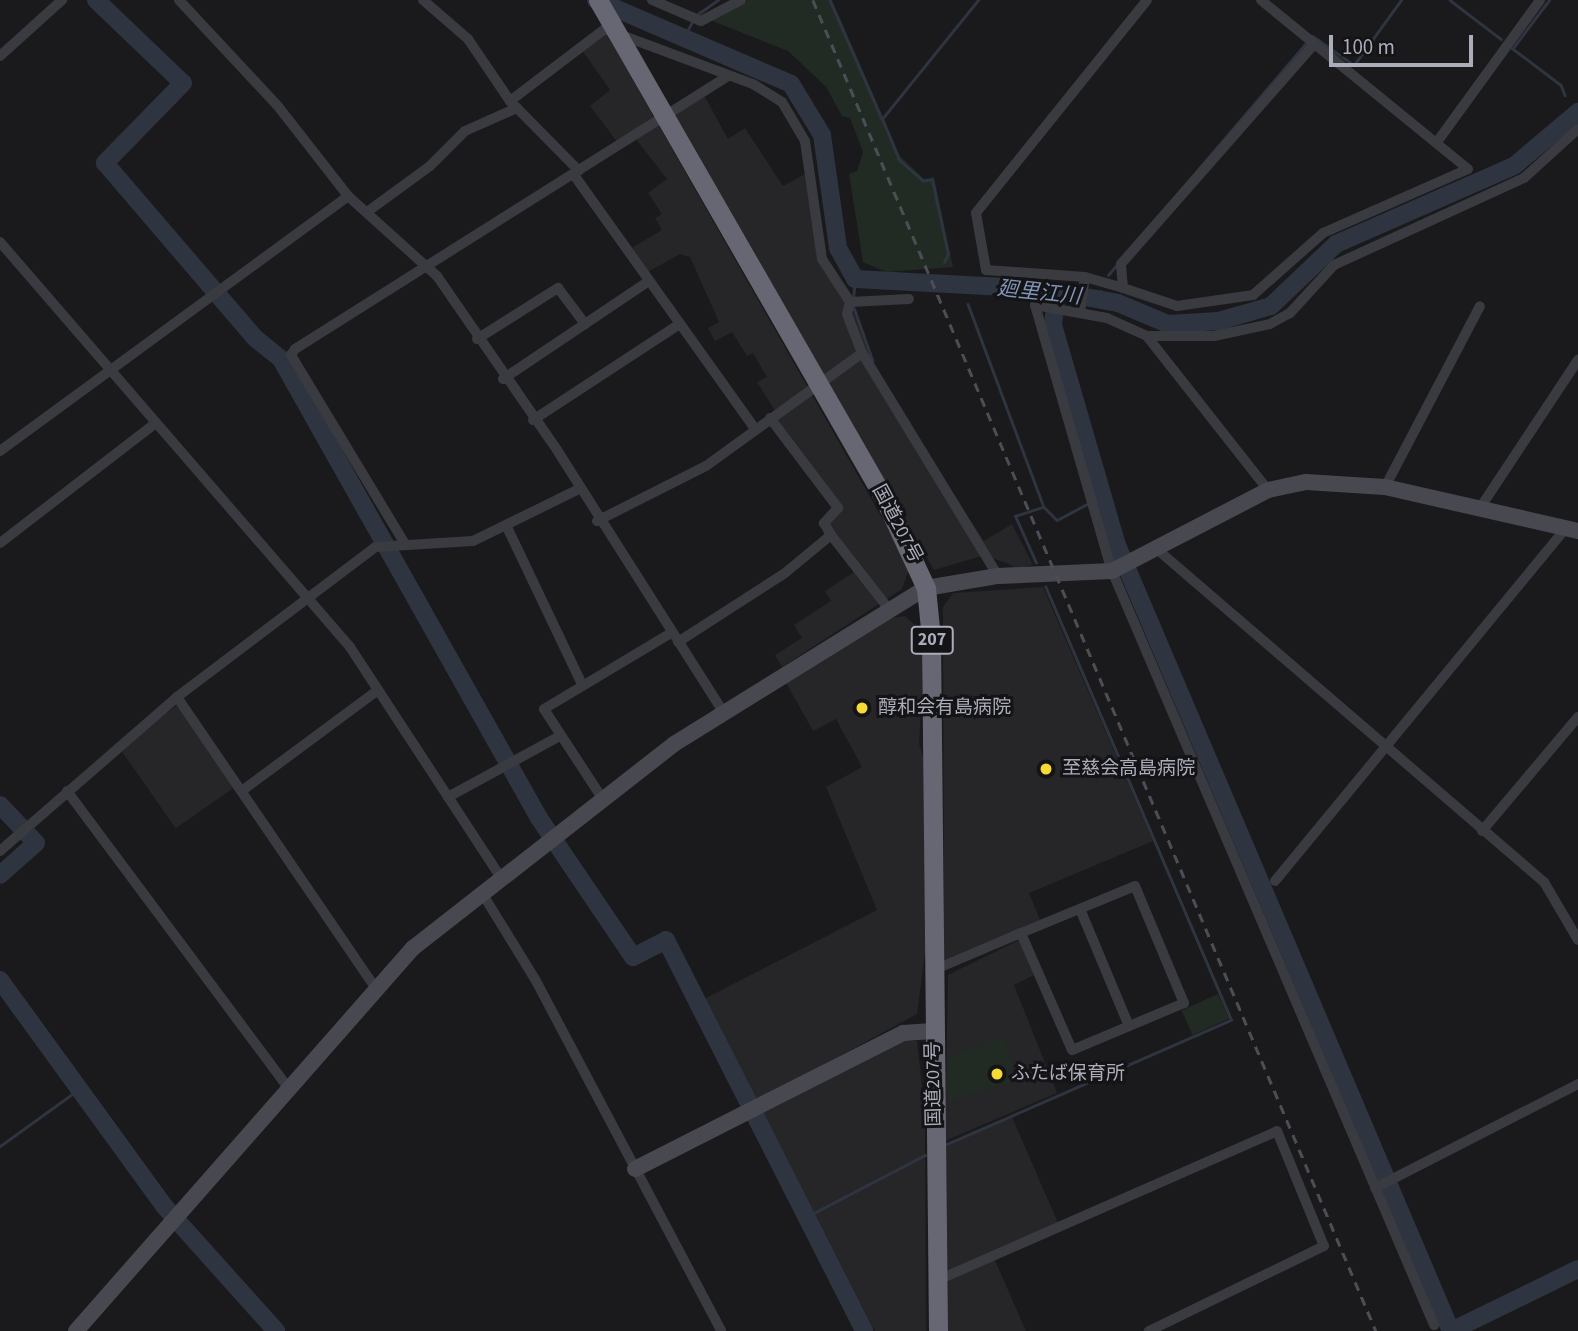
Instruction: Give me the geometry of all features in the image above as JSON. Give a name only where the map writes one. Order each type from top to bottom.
[{"type":"highway","name":"国道207号","points":[[598,0],[919,564],[926,588],[936,970],[933,1031],[938,1280],[933,1331]]},
{"type":"street","points":[[0,56],[62,0]]},
{"type":"street","points":[[179,0],[277,105],[348,196],[367,212],[397,246],[427,267],[533,419],[723,712]]},
{"type":"street","points":[[423,0],[468,39],[514,104],[576,173],[678,325],[755,429]]},
{"type":"street","points":[[652,0],[694,18],[741,0]]},
{"type":"street","points":[[1147,0],[976,213],[986,270],[1085,278],[1177,306],[1253,295],[1323,233],[1468,169],[1311,42],[1268,3]]},
{"type":"street","points":[[1437,142],[1540,0]]},
{"type":"street","points":[[367,212],[430,166],[465,131],[514,104],[601,32],[615,31],[773,95],[796,120],[822,259],[853,303]]},
{"type":"street","points":[[1123,288],[1121,264],[1311,42]]},
{"type":"street","points":[[395,545],[291,355],[728,76]]},
{"type":"street","points":[[1434,1325],[1112,571],[1038,324],[1035,305],[1080,312],[1147,336],[1214,336],[1270,324],[1290,313],[1334,265],[1524,178],[1578,128]]},
{"type":"street","points":[[0,452],[348,196]]},
{"type":"street","points":[[0,242],[108,370],[306,595],[378,690],[501,878]]},
{"type":"street","points":[[1080,312],[1085,278]]},
{"type":"street","points":[[503,379],[649,281]]},
{"type":"street","points":[[477,339],[558,288],[584,324]]},
{"type":"street","points":[[853,303],[908,299]]},
{"type":"street","points":[[853,303],[847,314],[862,353],[998,576]]},
{"type":"street","points":[[1385,487],[1480,306]]},
{"type":"street","points":[[533,419],[678,325]]},
{"type":"street","points":[[1147,336],[1268,490]]},
{"type":"street","points":[[597,521],[696,472],[816,381],[862,353]]},
{"type":"street","points":[[1480,508],[1578,360]]},
{"type":"street","points":[[770,418],[838,508],[824,523],[888,608]]},
{"type":"street","points":[[0,543],[156,423]]},
{"type":"street","points":[[76,1331],[168,1229],[375,987],[482,893],[602,798],[723,712],[888,608],[926,588],[998,576],[1112,571],[1159,551],[1268,490],[1306,482],[1385,487],[1572,529],[1275,881]]},
{"type":"street","points":[[0,851],[177,697],[306,595],[395,545],[460,544],[579,489]]},
{"type":"street","points":[[506,525],[582,684]]},
{"type":"street","points":[[602,798],[558,737],[544,709],[582,684],[675,637],[785,573],[831,535]]},
{"type":"street","points":[[1159,551],[1385,749],[1544,882],[1578,940]]},
{"type":"street","points":[[243,790],[378,690]]},
{"type":"street","points":[[177,697],[375,987]]},
{"type":"street","points":[[1482,831],[1578,717]]},
{"type":"street","points":[[448,797],[558,737]]},
{"type":"street","points":[[67,791],[288,1088]]},
{"type":"street","points":[[936,970],[1021,933],[1135,886],[1184,1003],[1072,1050],[1021,933]]},
{"type":"street","points":[[482,893],[535,979],[721,1331]]},
{"type":"street","points":[[1080,909],[1129,1026]]},
{"type":"street","points":[[635,1169],[903,1033],[933,1031]]},
{"type":"street","points":[[1375,1188],[1578,1084]]},
{"type":"street","points":[[938,1280],[1277,1131],[1324,1246],[1149,1331]]},
{"type":"shaded area","points":[[748,0],[832,0],[900,156],[924,179],[934,177],[953,267],[886,272],[863,262],[849,174],[857,171],[863,152],[850,118],[842,116],[826,87],[788,51],[710,20]]},
{"type":"shaded area","points":[[606,33],[910,567],[902,589],[782,667],[775,655],[802,638],[794,625],[831,601],[825,591],[860,568],[827,522],[840,509],[773,419],[777,414],[757,382],[767,377],[753,353],[747,356],[732,332],[715,341],[708,328],[719,322],[690,257],[680,254],[646,273],[630,249],[662,230],[655,218],[662,214],[648,193],[667,179],[632,134],[618,143],[590,106],[610,90],[582,50]]},
{"type":"shaded area","points":[[704,95],[728,139],[745,128],[783,186],[807,173],[819,260],[850,304],[886,392],[984,541],[1012,524],[1033,565],[1018,568],[985,555],[934,570],[672,114]]},
{"type":"shaded area","name":"至慈会高島病院","points":[[1043,587],[1153,841],[1029,893],[1040,920],[944,960],[943,607],[953,593]]},
{"type":"shaded area","points":[[905,616],[919,629],[924,652],[919,744],[925,762],[926,946],[917,1014],[757,1101],[704,999],[877,910],[826,787],[862,767],[836,719],[813,731],[785,681],[889,618]]},
{"type":"shaded area","points":[[179,704],[236,786],[176,828],[118,746]]},
{"type":"shaded area","points":[[1019,940],[1034,975],[1014,985],[1057,1093],[945,1141],[948,975]]},
{"type":"shaded area","points":[[1218,994],[1229,1019],[1192,1035],[1181,1010]]},
{"type":"shaded area","points":[[1001,1036],[1015,1068],[1006,1072],[1011,1082],[948,1102],[948,1058]]},
{"type":"shaded area","points":[[905,1040],[917,1041],[925,1113],[926,1331],[875,1331],[763,1113]]},
{"type":"shaded area","points":[[1012,1117],[1059,1225],[947,1274],[946,1146]]},
{"type":"shaded area","points":[[994,1258],[1026,1331],[947,1331],[948,1278]]},
{"type":"waterway","points":[[96,0],[183,83],[105,163],[255,338],[281,359],[539,818],[633,957],[666,940],[864,1331]]},
{"type":"waterway","name":"廻里江川","points":[[596,0],[791,84],[822,135],[838,248],[855,279],[1041,289],[1118,303],[1168,324],[1219,321],[1271,306],[1336,244],[1514,166],[1578,112]]},
{"type":"waterway","points":[[695,16],[718,0]]},
{"type":"waterway","points":[[830,0],[882,119]]},
{"type":"waterway","points":[[944,262],[948,254],[932,180],[923,181],[899,160],[882,119],[978,0]]},
{"type":"waterway","points":[[1313,36],[1354,65],[1401,0]]},
{"type":"waterway","points":[[1450,0],[1501,39]]},
{"type":"waterway","points":[[1513,48],[1549,0]]},
{"type":"waterway","points":[[684,37],[692,22]]},
{"type":"waterway","points":[[1108,275],[1308,41]]},
{"type":"waterway","points":[[1512,48],[1561,85],[1565,95]]},
{"type":"waterway","points":[[1570,109],[1572,115]]},
{"type":"waterway","points":[[853,298],[855,279]]},
{"type":"waterway","points":[[1101,291],[1101,299]]},
{"type":"waterway","points":[[1057,292],[1053,325],[1117,545],[1451,1331]]},
{"type":"waterway","points":[[968,304],[1044,507],[1057,520],[1089,503]]},
{"type":"waterway","points":[[854,308],[873,361]]},
{"type":"waterway","points":[[1095,501],[1103,498]]},
{"type":"waterway","points":[[1036,563],[1015,516],[1043,507]]},
{"type":"waterway","points":[[947,1144],[1231,1020],[1045,587]]},
{"type":"waterway","points":[[0,805],[36,843],[0,875]]},
{"type":"waterway","points":[[0,980],[164,1206],[276,1331]]},
{"type":"waterway","points":[[0,1146],[79,1089]]},
{"type":"waterway","points":[[806,1217],[925,1155]]},
{"type":"waterway","points":[[1451,1331],[1578,1269]]},
{"type":"railway","points":[[813,0],[1376,1331]]},
{"type":"place","name":"醇和会有島病院","points":[[862,708]]},
{"type":"place","name":"至慈会高島病院","points":[[1046,769]]},
{"type":"place","name":"ふたば保育所","points":[[997,1074]]}]
